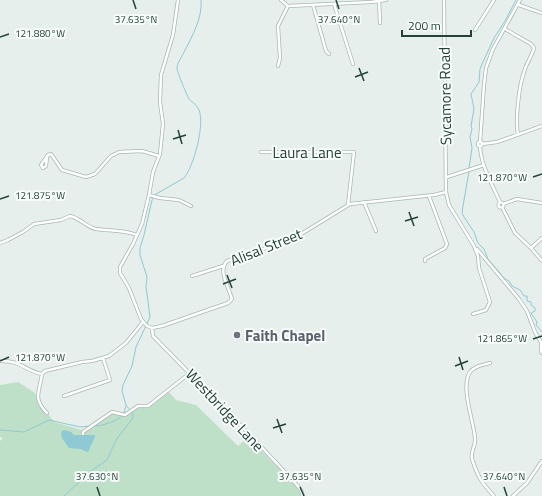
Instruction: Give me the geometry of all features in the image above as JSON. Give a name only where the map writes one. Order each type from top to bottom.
[{"type":"street","points":[[152,328],[145,324],[137,310],[129,288],[120,270],[121,263],[137,235],[144,217],[153,172],[159,156],[163,124],[160,102],[161,76],[173,35],[178,0]]},
{"type":"street","points":[[281,0],[288,6],[386,0]]},
{"type":"street","name":"Sycamore Road","points":[[444,0],[446,192],[449,205],[474,246]]},
{"type":"street","points":[[475,30],[494,0]]},
{"type":"street","points":[[520,0],[519,5],[494,49],[486,68],[481,144],[484,165],[515,233],[542,261]]},
{"type":"street","points":[[379,1],[380,23]]},
{"type":"street","points":[[334,4],[353,64]]},
{"type":"street","points":[[313,5],[326,51],[329,54]]},
{"type":"street","points":[[519,5],[542,13]]},
{"type":"street","points":[[278,66],[280,58],[278,26],[288,6]]},
{"type":"street","points":[[505,29],[531,44],[534,48],[526,64],[521,82],[516,127],[518,135]]},
{"type":"street","points":[[481,144],[497,142],[542,126]]},
{"type":"street","points":[[47,157],[52,155],[62,170],[86,177],[95,174],[111,156],[119,152],[142,151],[159,156]]},
{"type":"street","name":"Laura Lane","points":[[261,152],[354,152],[348,205]]},
{"type":"street","points":[[446,177],[484,165]]},
{"type":"street","name":"Alisal Street","points":[[152,328],[162,326],[228,303],[232,299],[224,275],[223,266],[231,259],[292,239],[348,205],[364,202],[430,196],[446,192]]},
{"type":"street","points":[[149,195],[179,200],[192,206]]},
{"type":"street","points":[[425,261],[425,259],[444,248],[447,244],[430,196]]},
{"type":"street","points":[[503,205],[517,199],[542,203]]},
{"type":"street","points":[[364,202],[376,231]]},
{"type":"street","points":[[0,243],[18,235],[34,224],[61,220],[70,216],[91,227],[137,235]]},
{"type":"street","points":[[531,248],[542,238]]},
{"type":"street","points":[[473,314],[486,310],[490,302],[479,268],[478,256],[474,246]]},
{"type":"street","points":[[474,246],[519,299],[527,311],[535,332],[541,342],[542,353]]},
{"type":"street","points":[[192,276],[223,266]]},
{"type":"street","points":[[47,413],[39,404],[38,391],[42,374],[45,371],[103,358],[113,353],[126,343],[145,324]]},
{"type":"street","name":"Westbridge Lane","points":[[152,328],[153,336],[301,490],[304,496]]},
{"type":"street","points":[[64,396],[110,380],[103,358]]},
{"type":"street","points":[[0,362],[9,361],[42,374]]},
{"type":"street","points":[[490,363],[474,368],[468,376],[467,384],[468,408],[476,441],[472,458],[479,479],[494,496]]},
{"type":"street","points":[[83,434],[112,412],[123,414],[141,405],[148,406],[190,373]]},
{"type":"street","points":[[513,496],[527,483],[542,460]]},
{"type":"green space","points":[[18,382],[35,393],[38,405],[46,411],[54,422],[82,430],[101,420],[111,411],[124,413],[140,404],[148,404],[167,390],[176,400],[196,405],[238,446],[249,436],[298,488],[301,496],[0,496],[0,441],[3,438],[0,437],[0,385]]},
{"type":"water","points":[[64,430],[71,432],[74,435],[95,435],[89,451],[87,452],[81,449],[69,448],[62,438],[61,432]]},
{"type":"waterway","points":[[64,496],[91,471],[107,460],[116,440],[133,418],[133,414],[126,405],[122,391],[123,385],[132,366],[136,347],[150,317],[146,287],[147,277],[140,255],[140,248],[152,200],[156,194],[184,178],[195,155],[200,135],[201,125],[199,110],[188,98],[177,66],[199,20],[201,0]]},
{"type":"waterway","points":[[469,168],[472,148],[470,137],[474,109],[471,94],[479,82],[480,69],[494,38],[516,0]]},
{"type":"waterway","points":[[469,171],[462,213],[474,232],[478,243],[484,249],[488,259],[512,286],[520,290],[524,296],[527,296],[527,301],[531,302],[531,305],[535,308],[535,311],[531,313],[537,322],[536,325],[542,332]]},
{"type":"waterway","points":[[92,426],[104,425],[121,417],[126,406]]},
{"type":"waterway","points":[[0,430],[24,432],[49,420],[80,427],[89,426]]},
{"type":"place","name":"Faith Chapel","points":[[237,335]]}]
